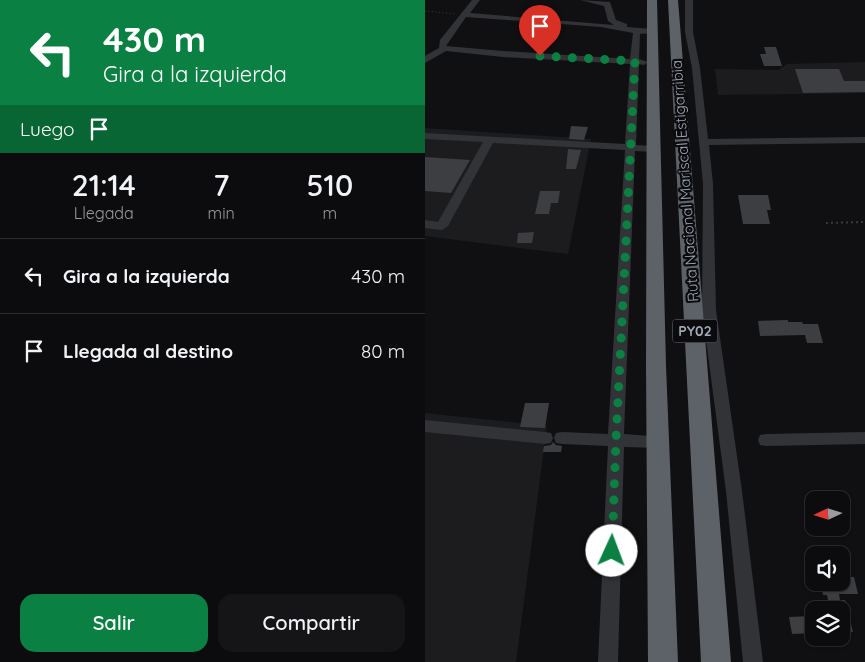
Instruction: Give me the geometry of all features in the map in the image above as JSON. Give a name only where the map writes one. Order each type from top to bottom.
[{"type":"highway","name":"Ruta Nacional Mariscal Estigarribia","points":[[652,0],[638,30],[644,62],[654,150],[663,662]]},
{"type":"highway","name":"Ruta Nacional Mariscal Estigarribia","points":[[673,0],[716,662]]},
{"type":"street","points":[[444,48],[442,46],[443,42],[477,0]]},
{"type":"street","points":[[584,0],[607,2],[612,21],[638,30]]},
{"type":"street","points":[[689,0],[689,32],[708,184],[709,310],[734,491],[753,662]]},
{"type":"street","points":[[465,14],[601,25],[638,30]]},
{"type":"street","points":[[425,60],[444,48],[503,54],[644,62],[630,148],[616,440],[609,662]]},
{"type":"street","points":[[425,136],[654,150]]},
{"type":"street","points":[[703,142],[865,140]]},
{"type":"street","points":[[425,224],[442,226],[489,141]]},
{"type":"street","points":[[427,426],[545,438]]},
{"type":"street","points":[[562,438],[658,442]]},
{"type":"street","points":[[766,440],[865,438]]},
{"type":"path","points":[[425,11],[465,14]]},
{"type":"path","points":[[826,224],[865,222]]},
{"type":"shaded area","points":[[865,62],[865,93],[718,95],[715,69],[778,70],[787,64]]},
{"type":"shaded area","points":[[425,128],[591,139],[568,254],[425,236]]},
{"type":"shaded area","points":[[425,413],[547,426],[516,662],[425,662]]},
{"type":"building","points":[[764,47],[776,47],[782,66],[764,66],[760,54],[766,54]]},
{"type":"building","points":[[795,69],[839,69],[844,81],[865,81],[865,92],[803,93]]},
{"type":"building","points":[[571,126],[588,127],[584,140],[569,139]]},
{"type":"building","points":[[568,149],[581,150],[576,169],[566,169]]},
{"type":"building","points":[[425,157],[470,160],[451,193],[425,191]]},
{"type":"building","points":[[540,191],[560,191],[558,203],[551,203],[549,214],[535,214]]},
{"type":"building","points":[[738,195],[768,195],[771,210],[767,210],[770,224],[743,224]]},
{"type":"building","points":[[534,232],[532,243],[517,243],[518,233]]},
{"type":"building","points":[[788,320],[788,322],[802,322],[803,324],[818,324],[823,343],[807,343],[805,335],[760,336],[758,321]]},
{"type":"building","points":[[525,403],[549,403],[545,428],[520,427]]},
{"type":"building","points":[[553,442],[556,445],[562,446],[561,452],[543,452],[544,446],[551,445]]},
{"type":"building","points":[[850,577],[854,577],[858,594],[839,594],[840,601],[828,601],[827,595],[823,595],[822,591],[850,591]]},
{"type":"building","points":[[805,616],[805,633],[792,634],[789,617]]},
{"type":"building","points":[[850,620],[853,632],[850,632]]},
{"type":"route","points":[[540,56],[635,61],[612,551]]}]
